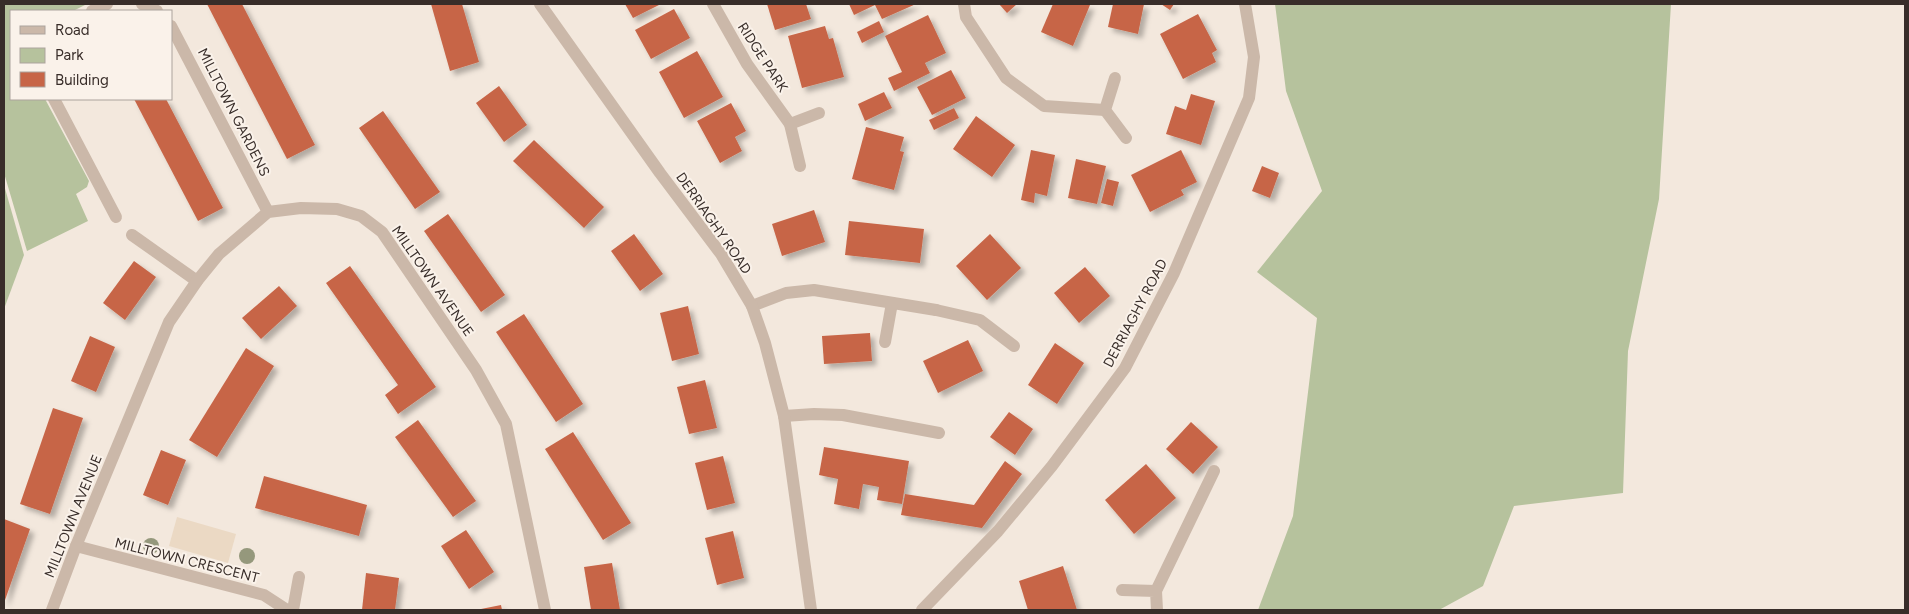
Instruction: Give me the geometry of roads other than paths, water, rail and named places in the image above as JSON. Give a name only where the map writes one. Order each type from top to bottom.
[{"type":"street","points":[[94,10],[107,4]]},
{"type":"street","points":[[142,4],[155,10]]},
{"type":"street","name":"DERRIAGHY ROAD","points":[[540,4],[660,173],[721,254],[752,306],[765,343],[784,416],[810,610]]},
{"type":"street","name":"RIDGE PARK","points":[[713,4],[747,64],[790,124],[800,166]]},
{"type":"street","points":[[964,4],[966,17],[1006,78],[1044,106],[1106,110]]},
{"type":"street","name":"DERRIAGHY ROAD","points":[[922,610],[998,532],[1052,466],[1125,368],[1174,272],[1249,98],[1254,57],[1245,4]]},
{"type":"street","name":"MILLTOWN GARDENS","points":[[172,28],[268,212]]},
{"type":"street","points":[[1114,78],[1106,110],[1126,138]]},
{"type":"street","points":[[55,100],[116,216]]},
{"type":"street","points":[[790,124],[819,113]]},
{"type":"street","name":"MILLTOWN AVENUE","points":[[52,610],[76,546],[170,322],[197,281],[219,254],[268,212],[301,208],[337,209],[361,216],[382,232],[476,370],[506,424],[545,610]]},
{"type":"street","points":[[132,235],[197,281]]},
{"type":"street","points":[[752,306],[786,293],[814,290],[936,310],[980,320],[1014,346]]},
{"type":"street","points":[[885,342],[892,303]]},
{"type":"street","points":[[784,416],[843,414],[939,433]]},
{"type":"street","points":[[1157,610],[1156,591],[1214,471]]},
{"type":"street","name":"MILLTOWN CRESCENT","points":[[76,546],[264,595],[287,610]]},
{"type":"street","points":[[293,610],[299,577]]},
{"type":"street","points":[[1122,590],[1156,591]]}]
